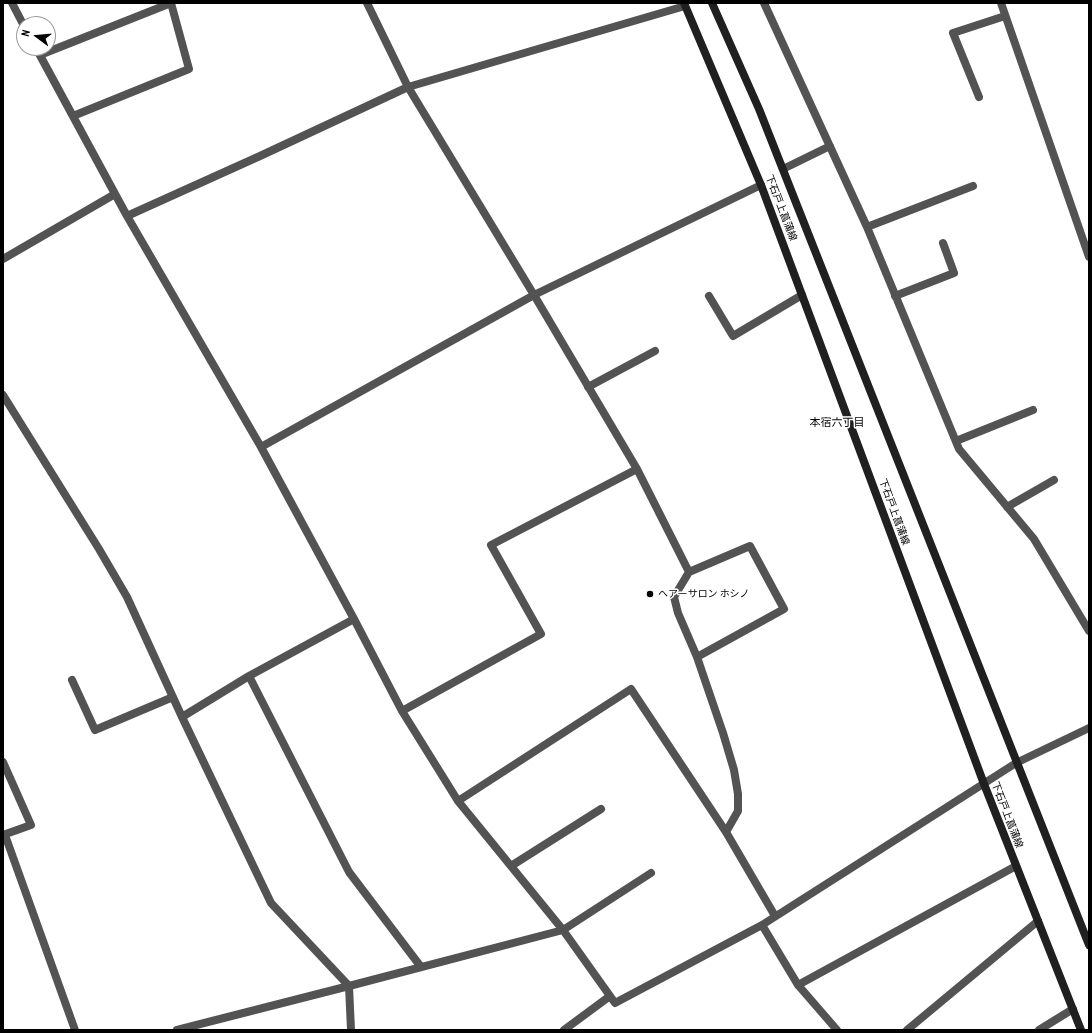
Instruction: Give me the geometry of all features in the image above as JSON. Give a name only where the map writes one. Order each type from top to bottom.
[{"type":"main road","name":"下石戸上菖蒲線","points":[[712,3],[759,108],[1089,945]]},
{"type":"main road","name":"下石戸上菖蒲線","points":[[684,5],[761,185],[984,784],[1081,1030]]},
{"type":"street","points":[[12,3],[19,16]]},
{"type":"street","points":[[56,45],[171,3],[189,69],[73,116]]},
{"type":"street","points":[[367,3],[408,87],[637,469],[689,572]]},
{"type":"street","points":[[764,3],[867,227],[959,450],[1034,539],[1089,631]]},
{"type":"street","points":[[1001,3],[1089,257]]},
{"type":"street","points":[[126,216],[408,87],[684,5]]},
{"type":"street","points":[[979,97],[953,33],[1005,16]]},
{"type":"street","points":[[41,56],[126,216],[261,447],[402,711],[458,801],[563,930],[615,1003],[762,925],[1016,763],[1089,728]]},
{"type":"street","points":[[783,168],[830,146]]},
{"type":"street","points":[[261,447],[534,295],[761,185]]},
{"type":"street","points":[[867,227],[973,186]]},
{"type":"street","points":[[3,259],[115,194]]},
{"type":"street","points":[[895,296],[954,273],[943,243]]},
{"type":"street","points":[[709,296],[733,336],[802,295]]},
{"type":"street","points":[[588,387],[655,351]]},
{"type":"street","points":[[3,395],[127,597],[271,903],[349,986],[351,1030]]},
{"type":"street","points":[[956,441],[1034,410]]},
{"type":"street","points":[[402,711],[541,634],[491,545],[637,469]]},
{"type":"street","points":[[1007,507],[1054,480]]},
{"type":"street","points":[[697,657],[784,609],[750,546],[689,572],[674,597],[678,613],[697,657],[734,770],[738,794],[738,811],[726,832]]},
{"type":"street","points":[[182,716],[249,676],[354,619]]},
{"type":"street","points":[[249,676],[349,872],[421,967]]},
{"type":"street","points":[[72,680],[95,730],[173,697]]},
{"type":"street","points":[[458,801],[631,688],[726,832],[775,916]]},
{"type":"street","points":[[3,762],[31,825],[4,835],[75,1030]]},
{"type":"street","points":[[511,866],[601,809]]},
{"type":"street","points":[[798,985],[1016,866]]},
{"type":"street","points":[[177,1030],[563,930],[651,873]]},
{"type":"street","points":[[907,1030],[1038,921]]},
{"type":"street","points":[[762,925],[798,985],[837,1030]]},
{"type":"street","points":[[564,1030],[610,996]]},
{"type":"street","points":[[1039,1030],[1073,1009]]},
{"type":"place","name":"ヘアーサロン ホシノ","points":[[650,594]]},
{"type":"district","name":"本宿六丁目","points":[[837,423]]}]
